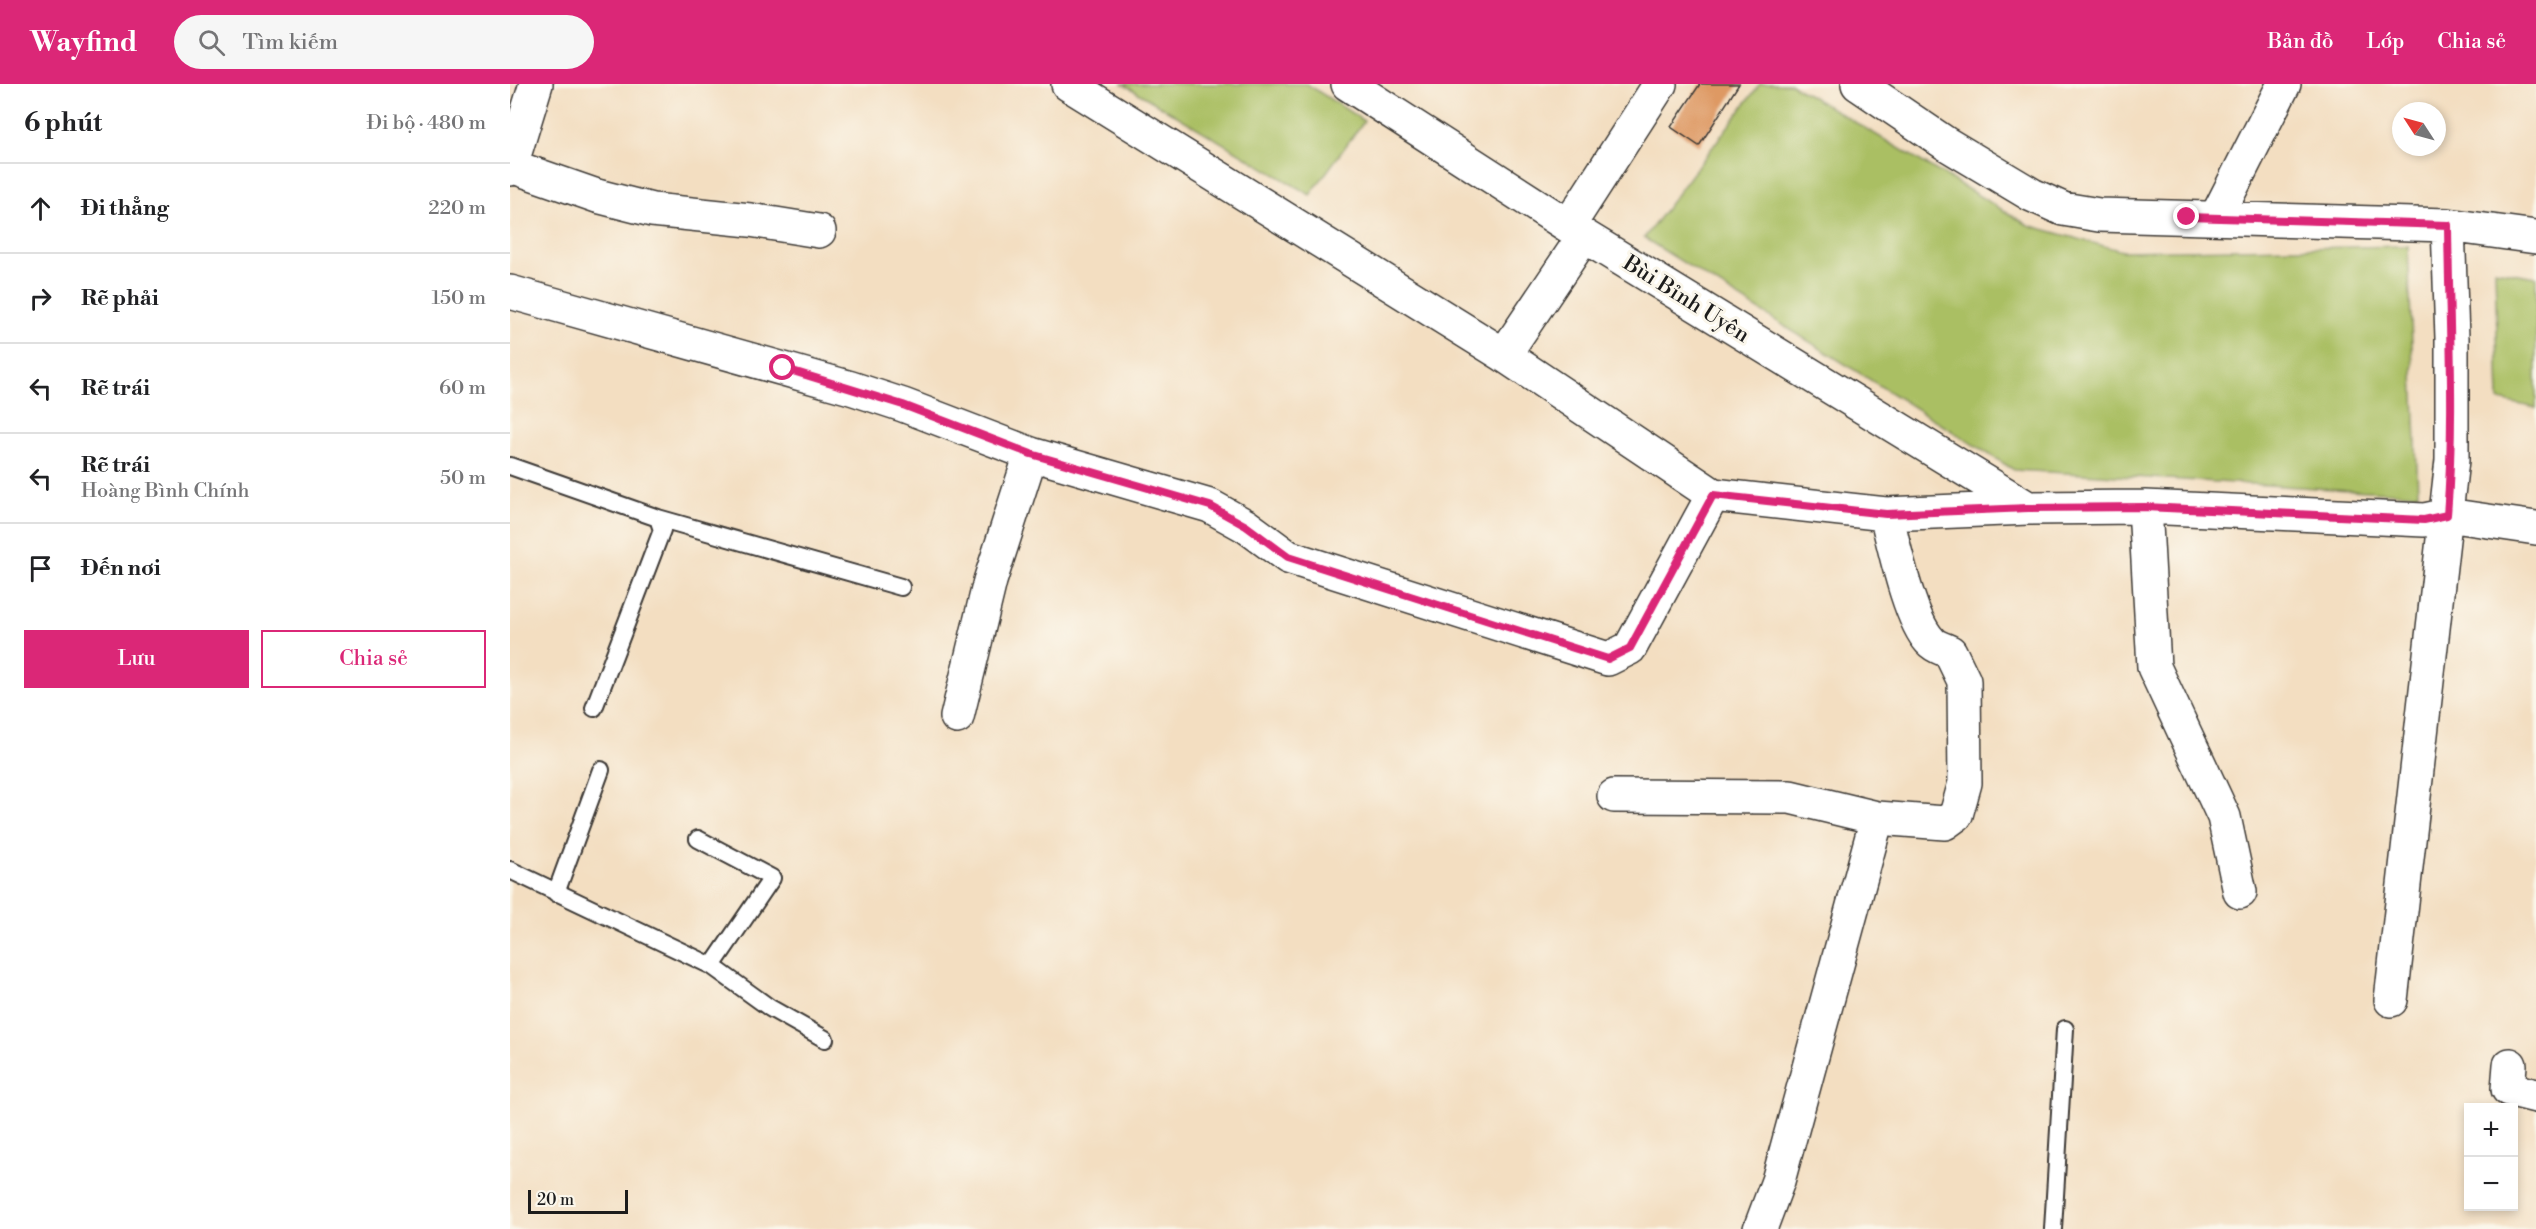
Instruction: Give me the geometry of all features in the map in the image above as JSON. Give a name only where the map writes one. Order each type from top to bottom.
[{"type":"street","points":[[536,84],[513,152],[597,196],[652,210],[750,220],[819,231]]},
{"type":"street","points":[[1068,84],[1504,354],[1713,495],[1886,514],[2028,508],[2145,507],[2424,520],[2447,515],[2536,528]]},
{"type":"street","name":"Bùi Bỉnh Uyên","points":[[1348,84],[1577,231],[2028,508]]},
{"type":"street","points":[[1504,354],[1660,84]]},
{"type":"street","points":[[1858,84],[1945,143],[2032,195],[2063,209],[2099,215],[2448,225],[2536,237]]},
{"type":"street","points":[[2216,218],[2284,84]]},
{"type":"street","points":[[2391,1000],[2447,515],[2452,438],[2452,338],[2448,225]]},
{"type":"street","points":[[510,292],[851,388],[903,405],[1031,454],[1210,506],[1237,520],[1288,557],[1608,659],[1630,648],[1713,495]]},
{"type":"street","points":[[957,717],[990,581],[1031,454]]},
{"type":"street","points":[[2145,507],[2154,667],[2224,817],[2240,892]]},
{"type":"street","points":[[1614,796],[1790,797],[1877,818],[1945,823],[1956,815],[1965,783],[1964,681],[1950,652],[1932,644],[1921,630],[1901,573],[1886,514]]},
{"type":"street","points":[[1760,1229],[1778,1181],[1877,818]]},
{"type":"street","points":[[2510,1065],[2508,1089],[2536,1096]]},
{"type":"lane","points":[[510,466],[658,518],[901,587]]},
{"type":"lane","points":[[594,708],[662,530],[658,518]]},
{"type":"lane","points":[[556,893],[601,770]]},
{"type":"lane","points":[[698,839],[772,878],[712,966]]},
{"type":"lane","points":[[510,870],[712,966],[770,1008],[825,1039]]},
{"type":"lane","points":[[2053,1229],[2065,1029]]},
{"type":"green space","points":[[1123,84],[1307,84],[1364,121],[1310,195]]},
{"type":"green space","points":[[1760,84],[1791,84],[2028,225],[2122,251],[2408,246],[2418,494],[2014,470],[1644,238]]},
{"type":"green space","points":[[2495,270],[2536,277],[2536,408],[2499,400]]},
{"type":"building","points":[[1700,84],[1739,84],[1699,146],[1671,127]]},
{"type":"route","points":[[783,368],[903,405],[1031,454],[1210,506],[1246,526],[1279,553],[1288,557],[1608,659],[1630,648],[1713,495],[1886,514],[2028,508],[2145,507],[2424,520],[2447,515],[2452,460],[2452,338],[2448,225],[2187,217]]}]
